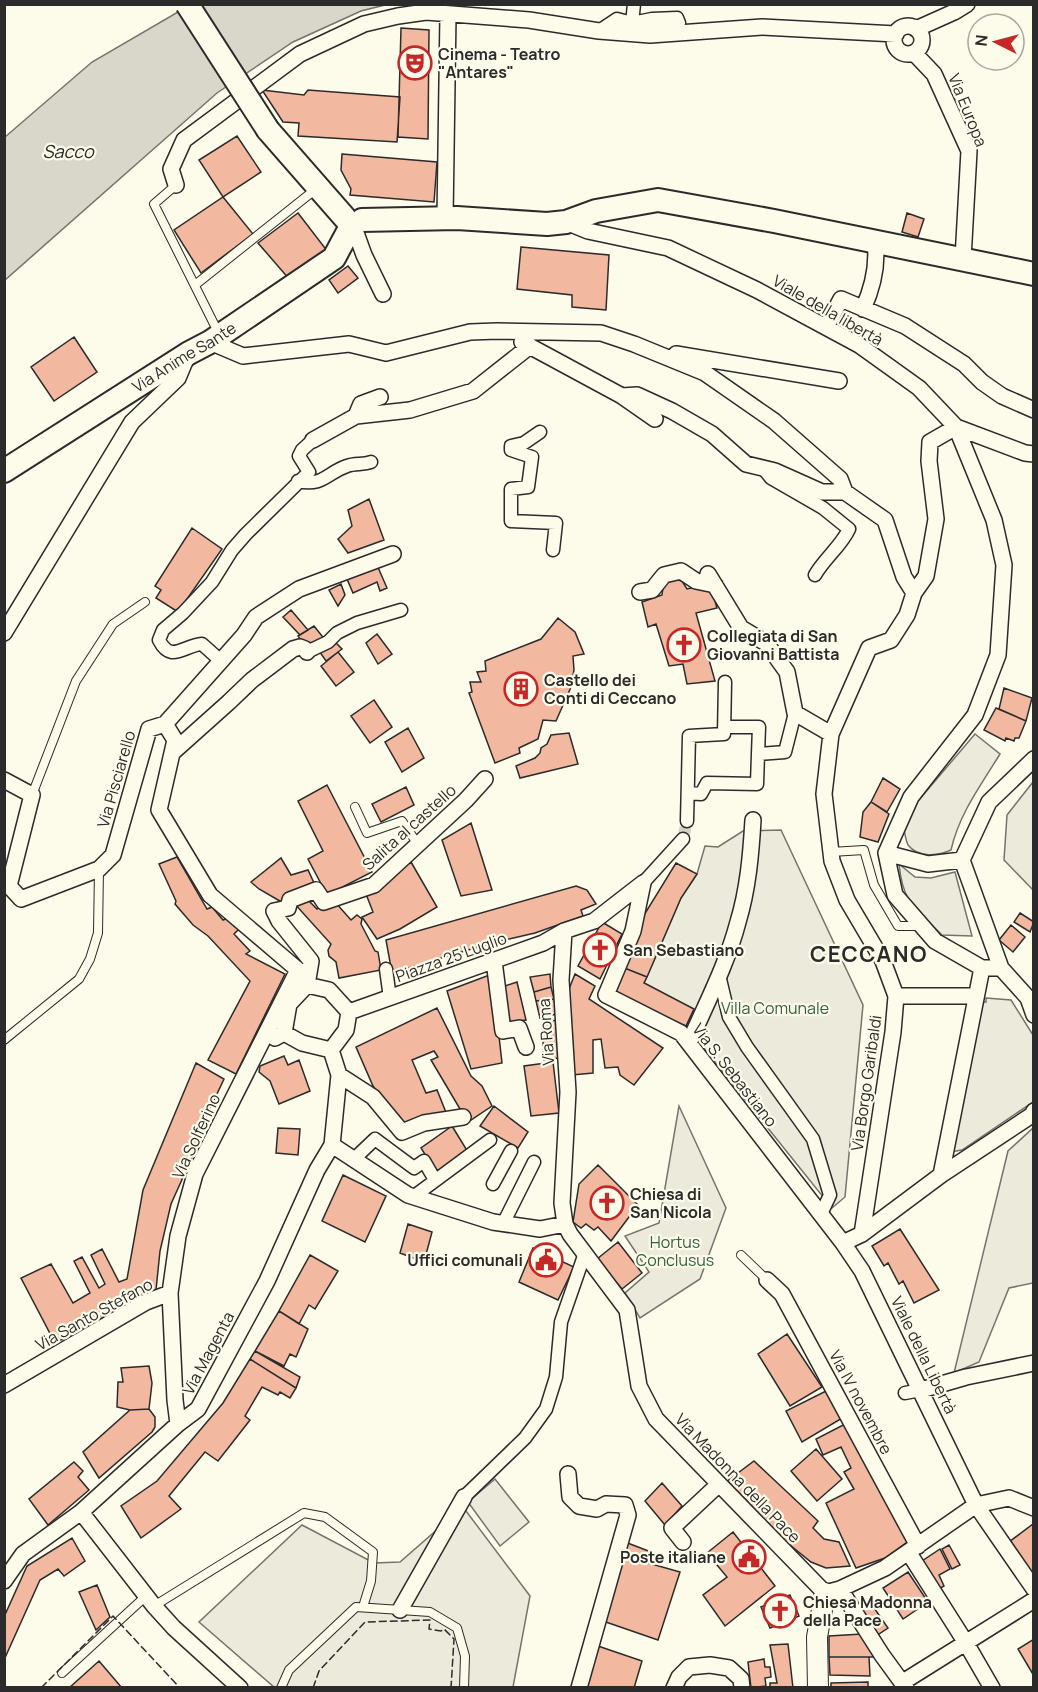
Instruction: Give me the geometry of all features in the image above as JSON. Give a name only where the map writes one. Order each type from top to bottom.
[{"type":"main road","points":[[187,4],[268,130],[353,225],[547,224],[566,222],[596,211],[658,200],[1034,274]]},
{"type":"main road","name":"Via Anime Sante","points":[[4,471],[189,353],[215,339],[334,258],[353,225]]},
{"type":"street","points":[[176,184],[171,169],[184,140],[300,54],[364,24],[398,16],[426,12],[529,20],[599,31],[650,34],[762,27],[896,34],[907,27],[916,29],[967,4]]},
{"type":"street","points":[[599,31],[617,19],[633,13],[677,18],[679,22],[675,25],[651,24],[650,34]]},
{"type":"street","points":[[448,14],[453,223]]},
{"type":"street","points":[[896,34],[895,44],[899,50],[905,54],[914,53],[920,48],[922,40],[916,29]]},
{"type":"street","name":"Via Europa","points":[[914,53],[934,74],[969,151],[963,259]]},
{"type":"street","name":"Viale della libertà","points":[[566,222],[588,231],[668,248],[757,290],[859,345],[919,388],[956,427],[994,520],[1004,565],[998,655],[975,715],[911,797],[885,853]]},
{"type":"street","points":[[353,225],[364,255],[383,294]]},
{"type":"street","points":[[863,309],[870,292],[877,255],[875,241]]},
{"type":"street","points":[[826,327],[841,299],[905,326],[964,364],[982,382],[1002,396],[1034,410]]},
{"type":"street","points":[[497,331],[530,346],[622,396],[655,419]]},
{"type":"street","points":[[215,339],[243,356],[349,344],[386,353],[470,332],[601,333],[705,373],[774,421],[840,479],[845,492],[885,520],[904,577],[914,593]]},
{"type":"street","points":[[221,661],[201,644],[194,644],[178,653],[169,651],[162,646],[159,640],[163,630],[183,613],[212,582],[232,549],[309,472],[299,456],[302,450],[313,440],[356,416],[410,410],[473,391],[530,346]]},
{"type":"street","points":[[4,633],[132,422],[177,378],[189,353]]},
{"type":"street","points":[[664,356],[672,354],[839,381]]},
{"type":"street","points":[[622,396],[637,396],[672,411],[712,434],[746,464],[775,471],[822,492],[845,492]]},
{"type":"street","points":[[356,416],[361,404],[380,397]]},
{"type":"street","points":[[956,427],[1025,453],[1034,454]]},
{"type":"street","name":"Via Borgo Garibaldi","points":[[862,1234],[893,1032],[896,996],[883,962],[847,900],[832,861],[824,794],[831,734],[868,648],[891,640],[907,615],[914,593],[926,576],[936,519],[929,461],[930,442],[956,427]]},
{"type":"street","points":[[540,432],[524,443],[511,446],[511,450],[532,457],[528,487],[511,489],[511,521],[556,523],[553,550]]},
{"type":"street","points":[[298,481],[314,483],[347,466],[371,462]]},
{"type":"street","points":[[762,467],[771,478],[823,508],[849,529],[815,575]]},
{"type":"street","points":[[260,1047],[298,970],[210,895],[159,810],[175,740],[165,724],[244,635],[256,617],[299,589],[393,554]]},
{"type":"street","points":[[640,592],[652,590],[664,575],[681,571],[696,581],[712,579],[741,628],[766,643],[787,672],[795,713],[785,752],[758,754]]},
{"type":"street","points":[[172,753],[252,680],[293,649],[300,647],[307,652],[328,642],[337,633],[357,623],[401,610]]},
{"type":"street","points":[[687,820],[689,735],[724,734],[725,682]]},
{"type":"street","points":[[795,713],[831,734]]},
{"type":"street","name":"Via Pisciarello","points":[[99,868],[113,855],[149,729],[165,724]]},
{"type":"street","points":[[688,793],[701,794],[707,783],[757,784],[759,727],[724,727]]},
{"type":"street","points":[[1034,759],[988,802],[962,860],[1001,968],[1028,998],[1034,1015]]},
{"type":"street","name":"Salita al castello","points":[[307,985],[311,961],[274,912],[288,908],[290,900],[316,890],[324,902],[374,885],[466,800],[485,779]]},
{"type":"street","points":[[4,780],[32,795],[9,886],[21,899],[99,868]]},
{"type":"street","points":[[689,1043],[719,975],[738,922],[750,860],[753,820]]},
{"type":"street","points":[[564,931],[594,921],[644,883],[683,839]]},
{"type":"street","points":[[962,860],[928,864],[885,853],[895,894],[935,941],[982,968],[1001,968]]},
{"type":"street","name":"Via S. Sebastiano","points":[[644,883],[633,931],[606,995],[681,1033],[843,1243]]},
{"type":"street","name":"Piazza 25 Luglio","points":[[349,1012],[543,943],[564,931]]},
{"type":"street","name":"Via Roma","points":[[564,931],[561,980],[568,1092],[561,1203],[565,1224]]},
{"type":"street","points":[[494,961],[503,1031],[519,1028],[526,1047]]},
{"type":"street","points":[[941,1175],[982,968]]},
{"type":"street","points":[[386,969],[390,998]]},
{"type":"street","points":[[719,975],[729,1017],[747,1047],[813,1139],[830,1195],[821,1214]]},
{"type":"street","points":[[260,1047],[284,1033],[289,1004],[307,985],[329,990],[349,1012],[346,1030],[331,1050]]},
{"type":"street","points":[[896,996],[976,996]]},
{"type":"street","points":[[284,1033],[302,1043],[331,1050]]},
{"type":"street","name":"Via Solferino","points":[[178,1424],[170,1293],[178,1236],[195,1174],[260,1047]]},
{"type":"street","points":[[331,1050],[339,1075],[332,1145],[413,1197],[503,1224],[540,1229],[565,1224]]},
{"type":"street","points":[[339,1075],[374,1097],[402,1132],[424,1123],[463,1117]]},
{"type":"street","points":[[843,1243],[862,1234],[941,1175],[1032,1115],[1034,1111]]},
{"type":"street","points":[[354,1159],[375,1139],[414,1168],[424,1161],[435,1180]]},
{"type":"street","points":[[413,1197],[490,1140]]},
{"type":"street","name":"Via Magenta","points":[[4,1581],[23,1554],[81,1512],[178,1424],[198,1409],[267,1281],[317,1170],[332,1145]]},
{"type":"street","points":[[493,1185],[511,1151]]},
{"type":"street","points":[[503,1224],[534,1162]]},
{"type":"street","name":"Via Madonna della Pace","points":[[565,1224],[627,1310],[639,1386],[656,1419],[719,1484],[832,1591],[904,1685]]},
{"type":"street","name":"Viale della Libertà","points":[[843,1243],[862,1271],[976,1505],[1034,1589]]},
{"type":"street","points":[[400,1610],[464,1497],[525,1438],[546,1409],[556,1377],[561,1322],[585,1253]]},
{"type":"street","name":"Via IV novembre","points":[[767,1280],[782,1294],[855,1419],[913,1549],[992,1688]]},
{"type":"street","name":"Via Santo Stefano","points":[[4,1385],[146,1302],[170,1293]]},
{"type":"street","points":[[905,1393],[1034,1363]]},
{"type":"street","points":[[568,1474],[570,1497],[579,1506],[597,1509],[606,1504],[626,1505],[628,1515],[579,1688]]},
{"type":"street","points":[[683,1542],[672,1528],[719,1484]]},
{"type":"street","points":[[818,1688],[817,1637],[832,1591],[885,1568],[976,1505],[1009,1498],[1034,1508]]},
{"type":"street","points":[[81,1512],[150,1601],[174,1628],[240,1688]]},
{"type":"street","points":[[904,1685],[1034,1600]]},
{"type":"street","points":[[674,1688],[679,1677],[689,1667],[710,1665],[729,1668],[741,1679],[742,1688]]},
{"type":"lane","points":[[176,184],[154,204],[195,285],[215,339]]},
{"type":"lane","points":[[195,285],[317,187]]},
{"type":"lane","points":[[32,795],[76,681],[113,624],[145,602]]},
{"type":"lane","points":[[355,807],[367,832],[402,821],[417,843]]},
{"type":"lane","points":[[831,852],[864,850],[874,885],[898,926],[922,926]]},
{"type":"lane","points":[[4,1040],[79,979],[90,959],[98,933],[99,868]]},
{"type":"lane","points":[[741,1255],[767,1280]]},
{"type":"lane","points":[[63,1673],[150,1601],[304,1512],[325,1517],[373,1552],[371,1581],[363,1607]]},
{"type":"lane","points":[[280,1688],[290,1670],[356,1607],[363,1607],[430,1612],[457,1628],[465,1656],[464,1688]]},
{"type":"green space","points":[[975,734],[1000,754],[965,812],[951,850],[940,854],[917,852],[908,845],[904,830],[918,801]]},
{"type":"green space","points":[[1033,782],[1033,890],[1004,860],[1007,815]]},
{"type":"green space","name":"Villa Comunale","points":[[781,830],[863,1005],[845,1197],[832,1208],[686,1026],[694,1009],[644,983],[681,898],[697,874],[705,846],[718,847],[743,831]]},
{"type":"green space","points":[[899,864],[915,877],[931,878],[955,872],[972,936],[942,935],[924,918],[907,897]]},
{"type":"green space","points":[[986,998],[1011,1000],[1033,1035],[1033,1102],[962,1150],[950,1152],[982,1002],[986,1002]]},
{"type":"green space","name":"Hortus Conclusus","points":[[679,1106],[726,1208],[700,1279],[640,1318],[625,1293],[649,1272],[625,1236],[659,1223]]},
{"type":"green space","points":[[1033,1128],[1033,1283],[1009,1288],[979,1362],[954,1373],[1008,1151]]},
{"type":"green space","points":[[495,1479],[529,1522],[500,1546],[468,1502]]},
{"type":"green space","points":[[463,1507],[530,1596],[513,1687],[274,1687],[199,1622],[302,1525],[374,1563],[400,1562]]},
{"type":"water","name":"Sacco","points":[[190,5],[385,5],[361,11],[293,42],[217,93],[5,280],[5,137],[92,62]]},
{"type":"building","name":"Cinema - Teatro \"Antares\"","points":[[401,28],[429,30],[428,139],[398,137]]},
{"type":"building","points":[[262,90],[304,95],[308,90],[400,97],[397,142],[298,136],[299,123],[283,122]]},
{"type":"building","points":[[237,136],[261,172],[223,197],[199,160]]},
{"type":"building","points":[[342,154],[437,162],[434,202],[350,195],[351,189],[341,170]]},
{"type":"building","points":[[223,197],[253,234],[201,273],[174,230]]},
{"type":"building","points":[[298,213],[328,252],[290,280],[258,243]]},
{"type":"building","points":[[907,213],[924,219],[918,237],[902,232]]},
{"type":"building","points":[[521,247],[609,255],[606,310],[572,307],[572,295],[517,289]]},
{"type":"building","points":[[348,266],[358,278],[338,293],[329,280]]},
{"type":"building","points":[[74,337],[97,372],[54,401],[31,367]]},
{"type":"building","points":[[369,499],[384,540],[348,553],[338,539],[352,526],[348,510]]},
{"type":"building","points":[[192,528],[222,549],[178,612],[156,598],[161,590],[155,586]]},
{"type":"building","points":[[377,565],[387,588],[380,591],[377,582],[353,593],[347,579]]},
{"type":"building","name":"Collegiata di San Giovanni Battista","points":[[674,579],[682,581],[687,589],[710,584],[717,608],[696,613],[715,681],[687,684],[683,664],[669,666],[656,624],[648,627],[642,602],[662,595],[667,581]]},
{"type":"building","points":[[341,584],[345,595],[338,606],[329,590]]},
{"type":"building","points":[[291,610],[308,630],[300,635],[283,617]]},
{"type":"building","name":"Castello dei Conti di Ceccano","points":[[558,618],[575,632],[584,654],[573,656],[574,670],[571,687],[556,721],[543,720],[538,739],[519,748],[520,753],[495,763],[469,693],[472,692],[470,682],[481,682],[477,672],[486,671],[485,661],[541,639]]},
{"type":"building","points":[[314,626],[326,641],[308,649],[298,636]]},
{"type":"building","points":[[377,634],[392,654],[378,664],[366,643]]},
{"type":"building","points":[[334,641],[342,649],[326,661],[317,648]]},
{"type":"building","points":[[338,652],[354,672],[336,686],[321,666]]},
{"type":"building","points":[[1004,688],[1032,698],[1026,721],[999,709]]},
{"type":"building","points":[[374,700],[392,727],[370,743],[351,716]]},
{"type":"building","points":[[996,708],[1026,721],[1019,738],[1015,738],[1014,741],[1006,738],[1005,741],[984,730]]},
{"type":"building","points":[[408,728],[424,758],[402,772],[385,742]]},
{"type":"building","points":[[569,733],[578,764],[520,778],[516,766],[535,758],[541,748],[547,744],[551,735]]},
{"type":"building","points":[[883,778],[900,789],[887,812],[871,802]]},
{"type":"building","points":[[327,785],[372,872],[327,895],[308,859],[323,851],[298,801]]},
{"type":"building","points":[[406,787],[414,805],[381,822],[372,804]]},
{"type":"building","points":[[871,802],[889,814],[878,842],[860,837],[863,812]]},
{"type":"building","points":[[471,823],[492,890],[461,896],[442,840]]},
{"type":"building","points":[[177,857],[207,909],[212,907],[223,920],[228,918],[239,929],[234,934],[250,951],[246,954],[285,974],[236,1074],[208,1060],[250,981],[175,904],[176,901],[159,864]]},
{"type":"building","points":[[281,858],[291,875],[308,870],[315,885],[285,904],[251,882]]},
{"type":"building","points":[[411,862],[437,907],[400,929],[377,939],[362,917],[373,912],[366,894]]},
{"type":"building","points":[[676,863],[697,874],[681,898],[647,977],[622,967],[644,915]]},
{"type":"building","points":[[576,886],[587,890],[596,904],[581,910],[583,916],[535,933],[488,944],[392,973],[386,940]]},
{"type":"building","points":[[304,896],[317,909],[328,902],[335,902],[351,920],[357,915],[362,919],[361,924],[375,951],[378,952],[381,970],[339,978],[336,962],[329,956],[328,950],[331,944],[293,902]]},
{"type":"building","points":[[1020,913],[1034,922],[1030,932],[1014,922]]},
{"type":"building","name":"San Sebastiano","points":[[602,922],[622,934],[600,979],[578,966]]},
{"type":"building","points":[[1011,925],[1025,937],[1013,952],[999,940]]},
{"type":"building","points":[[622,967],[647,977],[644,983],[694,1009],[686,1026],[612,993]]},
{"type":"building","points":[[492,974],[502,1063],[471,1069],[447,991]]},
{"type":"building","points":[[550,974],[551,987],[534,992],[530,977]]},
{"type":"building","points":[[575,974],[595,986],[589,999],[663,1048],[634,1085],[620,1075],[618,1067],[605,1068],[601,1039],[593,1040],[593,1073],[572,1075],[569,989]]},
{"type":"building","points":[[517,982],[526,1020],[510,1022],[502,987]]},
{"type":"building","points":[[551,987],[554,999],[536,1001],[534,992]]},
{"type":"building","points":[[554,999],[557,1014],[540,1018],[536,1001]]},
{"type":"building","points":[[437,1008],[471,1076],[482,1086],[492,1106],[471,1120],[460,1109],[431,1060],[438,1057],[434,1051],[412,1060],[426,1093],[437,1090],[447,1115],[403,1125],[373,1086],[356,1047]]},
{"type":"building","points":[[557,1020],[559,1058],[544,1060],[542,1022]]},
{"type":"building","points":[[284,1056],[288,1065],[299,1060],[310,1091],[279,1104],[270,1081],[259,1072],[260,1066]]},
{"type":"building","points":[[553,1062],[559,1113],[531,1116],[524,1066]]},
{"type":"building","points":[[196,1063],[224,1079],[171,1204],[160,1251],[156,1290],[55,1343],[21,1278],[51,1264],[73,1303],[90,1293],[74,1261],[82,1257],[99,1288],[105,1284],[91,1255],[102,1249],[119,1282],[127,1279],[143,1190]]},
{"type":"building","points":[[494,1106],[528,1132],[518,1148],[480,1126]]},
{"type":"building","points":[[452,1126],[468,1152],[437,1174],[421,1148]]},
{"type":"building","points":[[278,1128],[300,1129],[298,1155],[276,1153]]},
{"type":"building","name":"Chiesa di San Nicola","points":[[598,1165],[638,1205],[611,1241],[598,1227],[594,1230],[586,1224],[581,1228],[573,1222],[579,1184]]},
{"type":"building","points":[[343,1175],[386,1196],[365,1242],[322,1221]]},
{"type":"building","points":[[408,1224],[432,1232],[424,1262],[400,1253]]},
{"type":"building","points":[[900,1229],[939,1290],[914,1303],[903,1281],[899,1284],[888,1263],[884,1266],[872,1246]]},
{"type":"building","points":[[618,1242],[642,1273],[622,1289],[597,1259]]},
{"type":"building","points":[[533,1248],[574,1267],[558,1300],[519,1282]]},
{"type":"building","points":[[310,1255],[338,1271],[315,1309],[309,1305],[299,1324],[279,1311]]},
{"type":"building","points":[[279,1311],[308,1329],[296,1357],[290,1354],[284,1366],[255,1351]]},
{"type":"building","points":[[787,1334],[822,1387],[790,1406],[758,1354]]},
{"type":"building","points":[[255,1351],[300,1377],[296,1388],[250,1359]]},
{"type":"building","points":[[250,1359],[296,1388],[290,1398],[280,1392],[278,1395],[262,1387],[245,1416],[250,1420],[218,1461],[205,1452],[169,1496],[181,1509],[141,1538],[121,1506],[157,1481],[223,1403]]},
{"type":"building","points":[[149,1366],[152,1383],[149,1409],[130,1410],[117,1407],[118,1382],[123,1382],[121,1368]]},
{"type":"building","points":[[828,1390],[844,1417],[802,1442],[786,1411]]},
{"type":"building","points":[[149,1409],[155,1417],[155,1427],[152,1432],[99,1478],[83,1452],[130,1410]]},
{"type":"building","points":[[847,1423],[910,1540],[885,1558],[856,1568],[826,1503],[854,1489],[844,1472],[851,1468],[841,1447],[823,1455],[816,1439]]},
{"type":"building","points":[[816,1449],[842,1479],[817,1501],[791,1471]]},
{"type":"building","points":[[754,1461],[818,1521],[813,1528],[824,1539],[839,1542],[850,1566],[826,1568],[811,1562],[785,1541],[726,1482]]},
{"type":"building","points":[[74,1462],[83,1471],[78,1477],[89,1490],[48,1525],[29,1499]]},
{"type":"building","points":[[662,1483],[682,1506],[665,1525],[645,1501]]},
{"type":"building","points":[[1034,1524],[1034,1577],[1009,1542]]},
{"type":"building","points":[[733,1532],[775,1586],[725,1626],[703,1595],[727,1577],[707,1553]]},
{"type":"building","points":[[72,1538],[85,1561],[64,1576],[58,1569],[40,1580],[4,1660],[4,1617],[27,1566]]},
{"type":"building","points":[[625,1542],[651,1552],[648,1563],[680,1572],[658,1640],[600,1620]]},
{"type":"building","points":[[949,1545],[960,1565],[952,1569],[942,1549]]},
{"type":"building","points":[[940,1549],[950,1569],[939,1575],[944,1586],[936,1591],[919,1563]]},
{"type":"building","points":[[908,1572],[928,1602],[903,1619],[883,1588]]},
{"type":"building","points":[[97,1585],[110,1617],[96,1630],[79,1592]]},
{"type":"building","name":"Chiesa Madonna della Pace","points":[[790,1595],[799,1616],[770,1628],[761,1607]]},
{"type":"building","points":[[868,1599],[888,1628],[876,1636],[856,1607]]},
{"type":"building","points":[[862,1634],[874,1657],[829,1657],[829,1636]]},
{"type":"building","points":[[1034,1639],[1034,1676],[1018,1649]]},
{"type":"building","points":[[788,1644],[793,1688],[770,1688],[770,1683],[777,1683],[770,1645]]},
{"type":"building","points":[[595,1645],[642,1661],[634,1688],[582,1687]]},
{"type":"building","points":[[829,1657],[869,1657],[870,1676],[830,1675]]},
{"type":"building","points":[[764,1659],[765,1667],[770,1667],[771,1677],[765,1678],[766,1686],[751,1688],[748,1662]]},
{"type":"building","points":[[99,1661],[122,1688],[69,1688]]},
{"type":"building","points":[[868,1682],[868,1688],[831,1688],[831,1683]]},
{"type":"tunnel","points":[[683,839],[687,821]]},
{"type":"fence","points":[[41,1688],[113,1616],[180,1688]]},
{"type":"fence","points":[[313,1688],[319,1671],[365,1622],[430,1620],[429,1629],[441,1631],[444,1629],[454,1639],[451,1688]]},
{"type":"place","name":"Cinema - Teatro \"Antares\"","points":[[415,63]]},
{"type":"place","name":"Collegiata di San Giovanni Battista","points":[[684,645]]},
{"type":"place","name":"Castello dei Conti di Ceccano","points":[[521,689]]},
{"type":"place","name":"San Sebastiano","points":[[600,950]]},
{"type":"place","name":"Chiesa di San Nicola","points":[[607,1203]]},
{"type":"place","name":"Uffici comunali","points":[[546,1260]]},
{"type":"place","name":"Poste italiane","points":[[749,1557]]},
{"type":"place","name":"Chiesa Madonna della Pace","points":[[780,1611]]},
{"type":"district","name":"CECCANO","points":[[869,954]]}]
